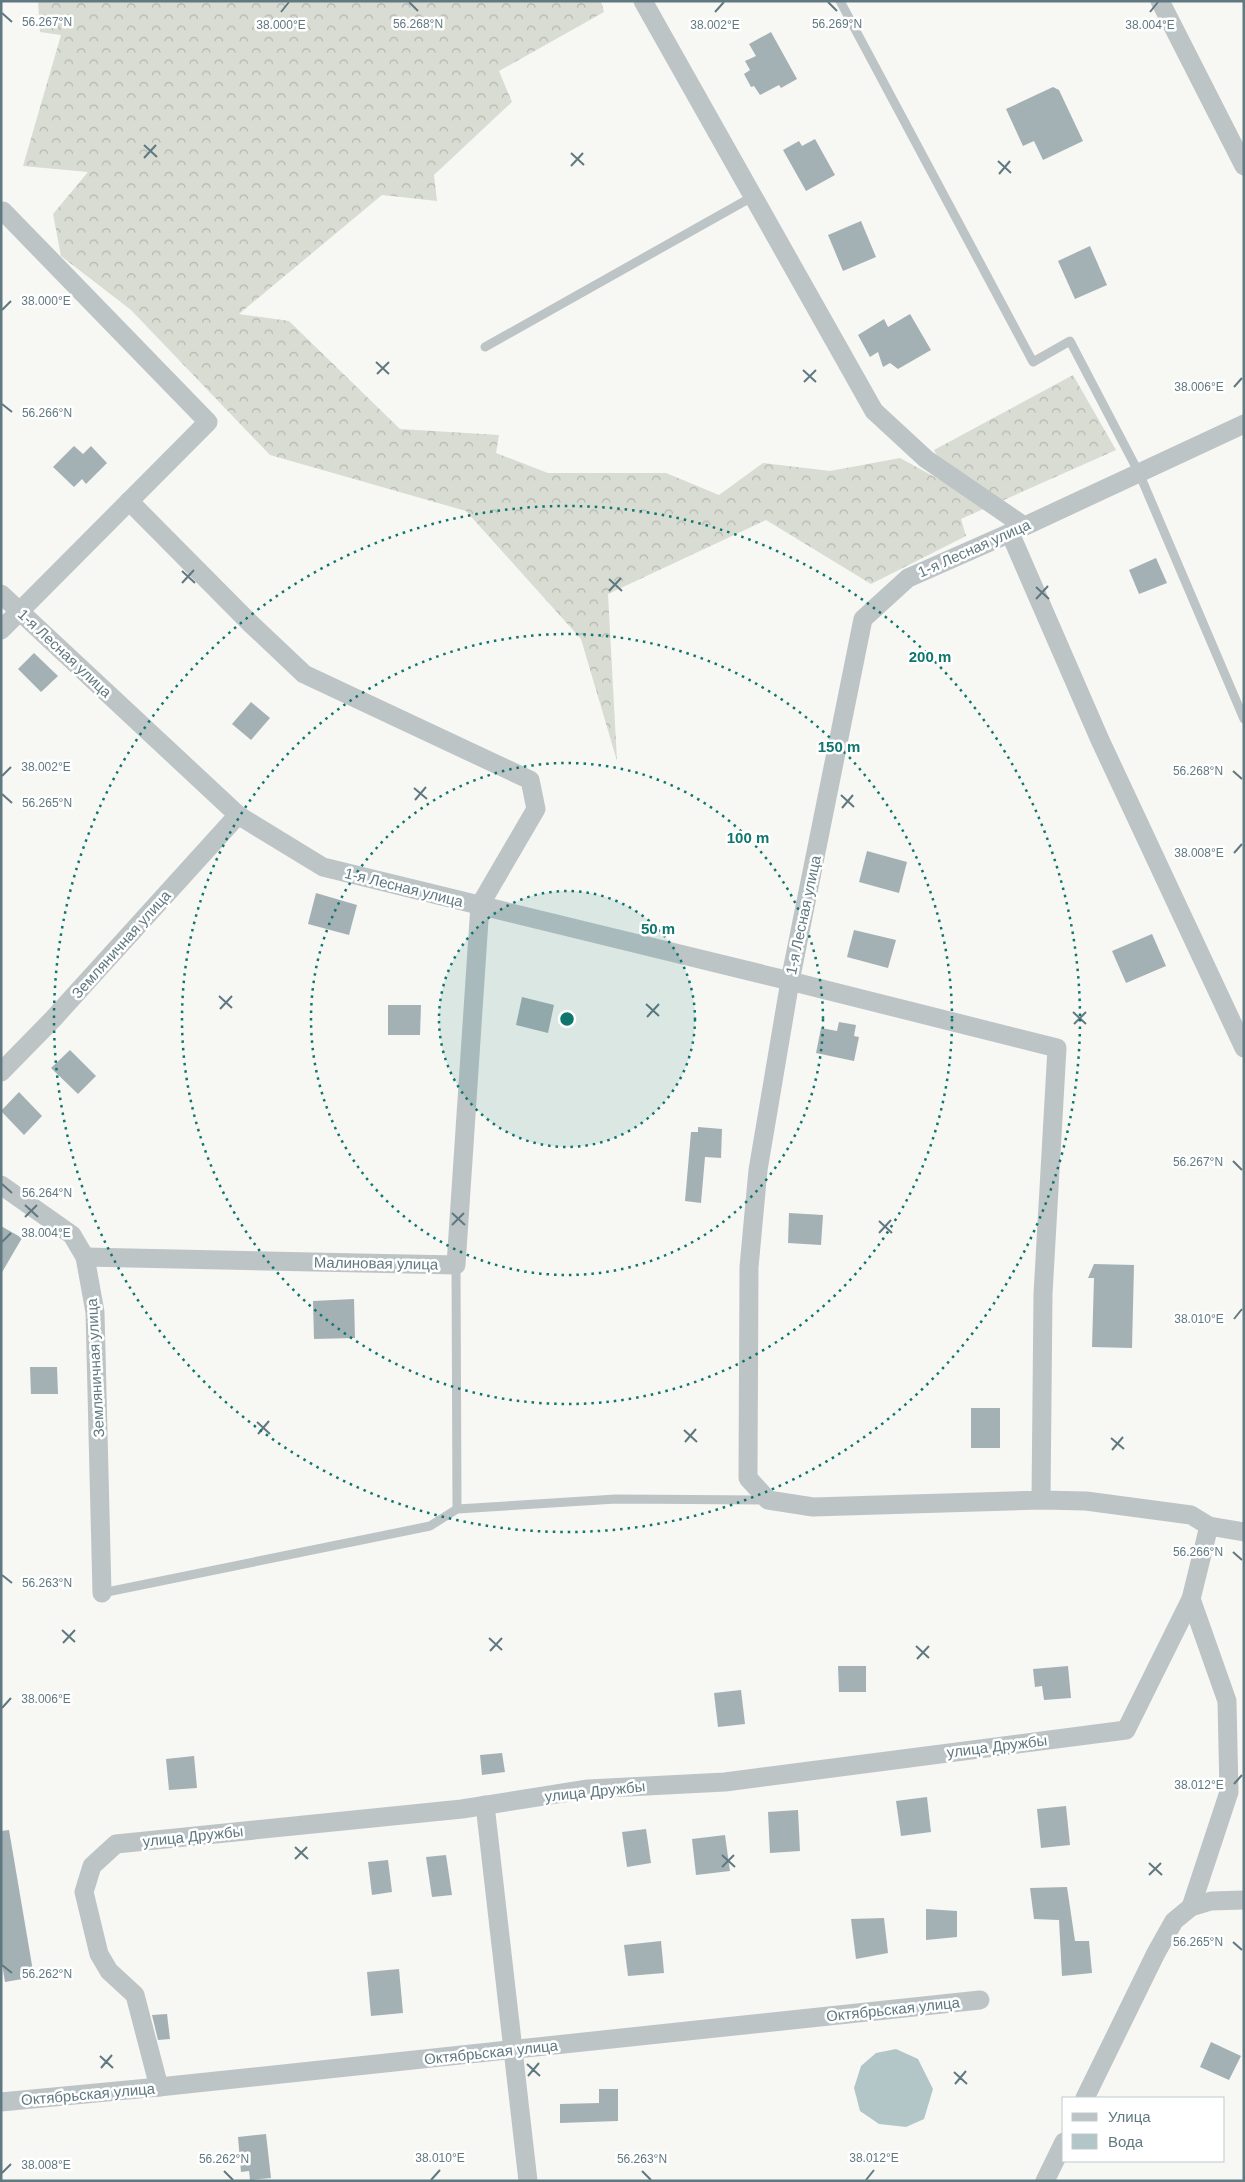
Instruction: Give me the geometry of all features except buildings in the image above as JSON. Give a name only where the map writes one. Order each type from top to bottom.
[{"type":"street","points":[[643,1],[874,410],[926,459],[1017,530],[1100,740],[1244,1048]]},
{"type":"street","points":[[1160,1],[1244,166]]},
{"type":"street","points":[[1,213],[4,212],[208,422],[1,630]]},
{"type":"street","name":"1-я Лесная улица","points":[[1,594],[238,815],[323,867],[790,981],[863,619],[908,578],[1017,530],[1244,424]]},
{"type":"street","points":[[129,501],[250,623],[304,674],[530,780],[536,809],[480,905]]},
{"type":"street","name":"Земляничная улица","points":[[1,1072],[53,1019],[238,815]]},
{"type":"street","name":"Малиновая улица","points":[[86,1257],[456,1265],[480,905]]},
{"type":"street","points":[[1041,1500],[1043,1294],[1057,1048],[790,981],[758,1170],[749,1267],[748,1478],[768,1500],[813,1506],[1041,1500],[1086,1501],[1190,1515],[1209,1526],[1244,1532]]},
{"type":"street","name":"Земляничная улица","points":[[1,1184],[72,1235],[86,1257],[95,1312],[102,1593]]},
{"type":"street","name":"улица Дружбы","points":[[159,2087],[135,1995],[109,1971],[99,1954],[84,1892],[92,1866],[116,1844],[485,1805],[588,1789],[725,1782],[1126,1730],[1191,1599],[1209,1526]]},
{"type":"street","points":[[1191,1599],[1226,1701],[1229,1792],[1191,1906]]},
{"type":"street","points":[[1226,1701],[1244,1713]]},
{"type":"street","points":[[485,1805],[528,2181]]},
{"type":"street","points":[[1085,2097],[1156,1953],[1174,1921],[1191,1906],[1211,1901],[1244,1900]]},
{"type":"street","name":"Октябрьская улица","points":[[1,2102],[980,2000]]},
{"type":"street","points":[[1045,2181],[1062,2146]]},
{"type":"lane","points":[[840,1],[1033,362],[1070,341],[1139,473],[1244,719]]},
{"type":"lane","points":[[485,347],[752,197]]},
{"type":"lane","points":[[456,1265],[457,1510]]},
{"type":"lane","points":[[102,1593],[430,1526],[457,1510],[616,1499],[768,1500]]},
{"type":"green space","points":[[38,1],[601,1],[604,12],[499,71],[512,102],[434,175],[437,201],[382,195],[239,314],[289,321],[400,429],[499,435],[496,453],[548,473],[666,473],[719,495],[763,463],[830,471],[900,458],[955,488],[934,450],[1073,375],[1116,450],[961,519],[966,536],[871,584],[766,520],[608,594],[617,761],[581,639],[466,511],[270,455],[131,310],[61,256],[53,214],[88,172],[23,166],[61,35],[40,32]]},
{"type":"water","points":[[896,2049],[918,2059],[933,2089],[924,2119],[906,2127],[879,2124],[860,2111],[854,2088],[861,2066],[876,2053]]}]
